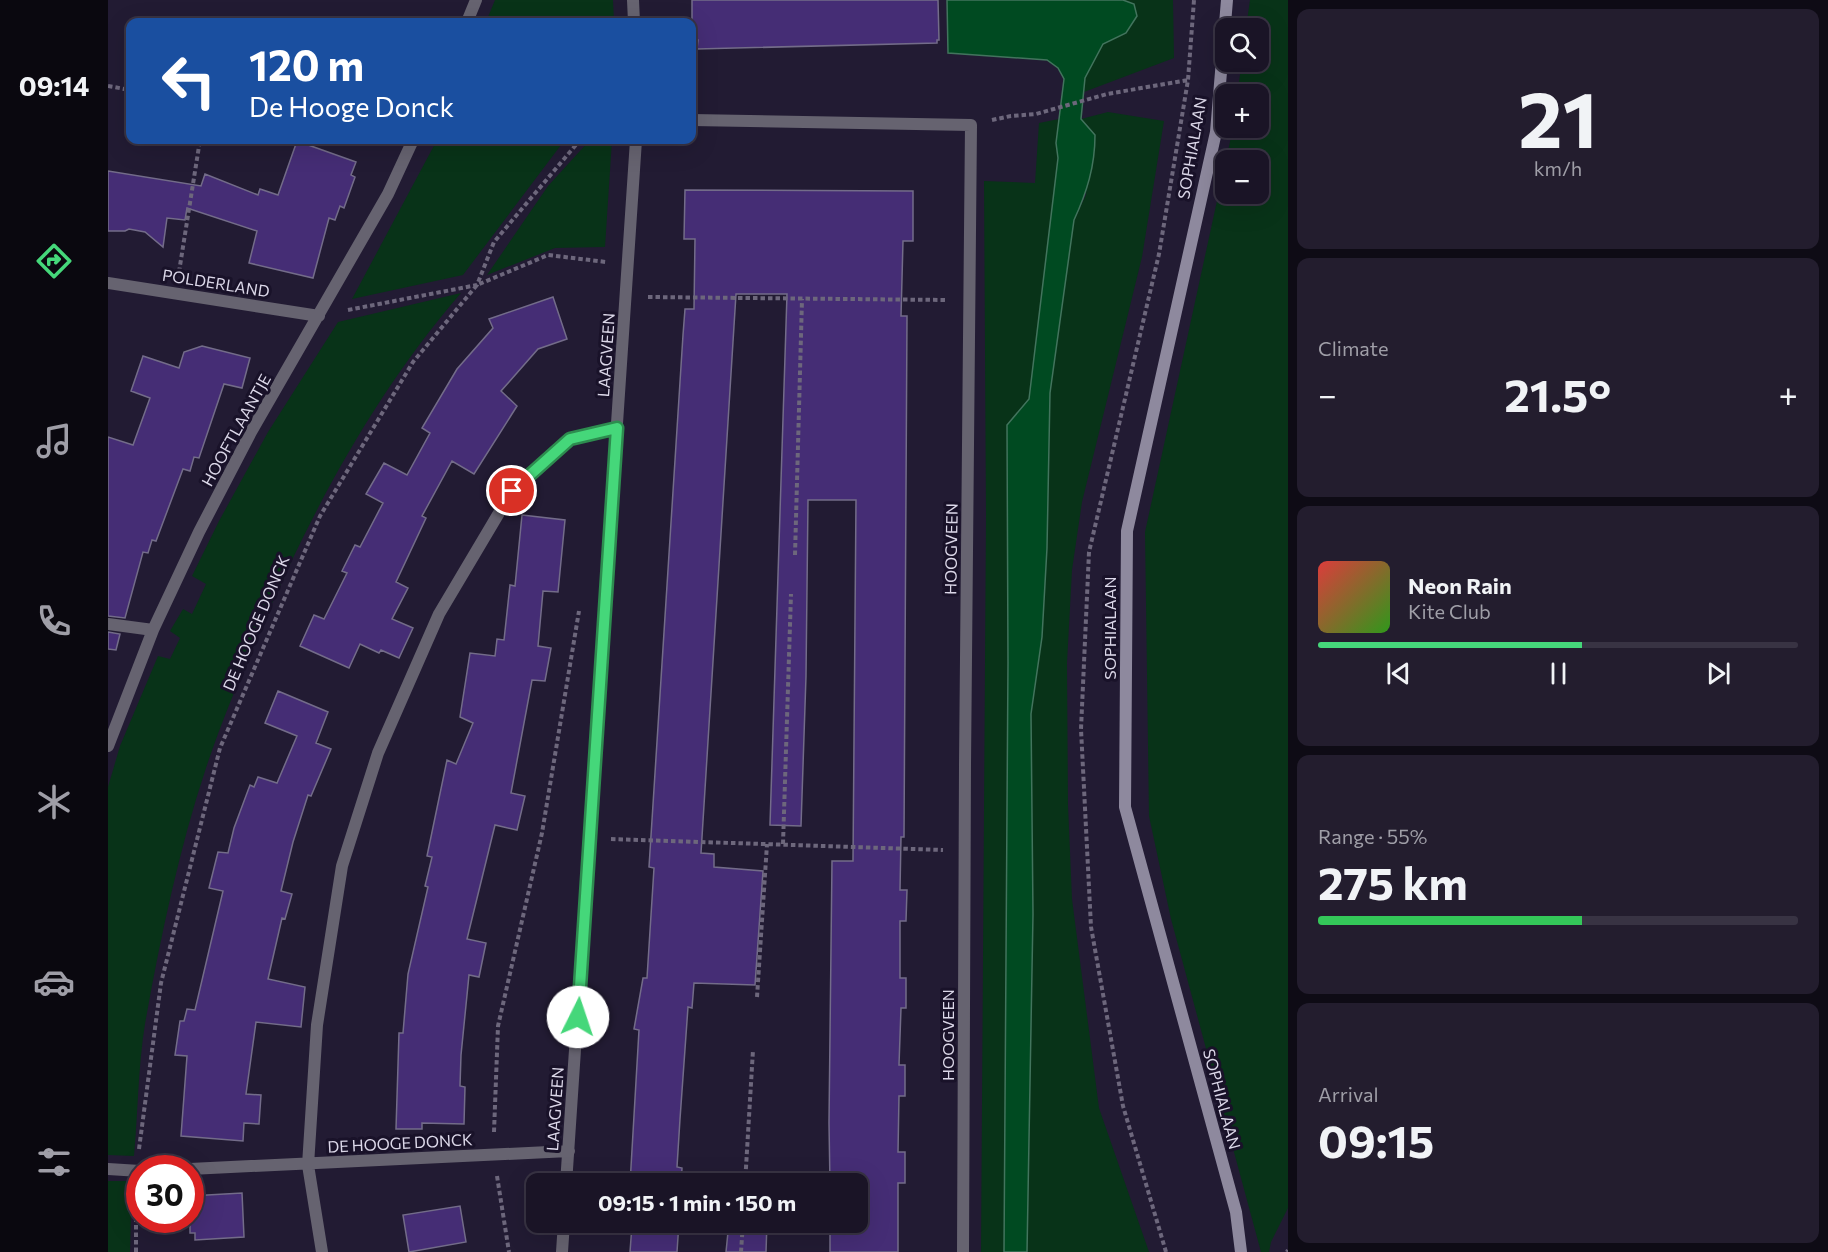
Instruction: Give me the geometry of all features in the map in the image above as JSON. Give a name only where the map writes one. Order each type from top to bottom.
[{"type":"street","points":[[469,18],[476,0]]},
{"type":"street","points":[[633,0],[634,18]]},
{"type":"street","name":"SOPHIALAAN","points":[[1227,0],[1216,132],[1127,531],[1125,807],[1236,1212],[1240,1252]]},
{"type":"street","points":[[696,120],[971,125]]},
{"type":"street","name":"HOOGVEEN","points":[[963,1252],[964,850],[971,125]]},
{"type":"street","name":"HOOFTLAANTJE","points":[[108,746],[153,630],[199,532],[251,432],[320,316],[388,194],[411,144]]},
{"type":"street","name":"LAAGVEEN","points":[[568,1173],[636,144]]},
{"type":"street","name":"POLDERLAND","points":[[108,283],[320,316]]},
{"type":"street","name":"DE HOOGE DONCK","points":[[322,1252],[308,1165],[317,1025],[342,866],[378,753],[439,614],[512,491],[570,439],[617,428]]},
{"type":"street","points":[[108,624],[153,630]]},
{"type":"street","name":"DE HOOGE DONCK","points":[[204,1169],[569,1151]]},
{"type":"street","points":[[108,1169],[126,1170]]},
{"type":"street","points":[[562,1252],[563,1233]]},
{"type":"path","points":[[971,125],[1011,116],[1036,114],[1107,94],[1188,80]]},
{"type":"path","points":[[108,86],[126,89]]},
{"type":"path","points":[[175,293],[199,144]]},
{"type":"path","points":[[320,316],[477,285],[494,242],[577,144]]},
{"type":"path","name":"DE HOOGE DONCK","points":[[140,1155],[160,983],[220,748],[320,516],[413,362],[477,285],[548,255],[628,265]]},
{"type":"path","points":[[626,297],[970,300]]},
{"type":"path","points":[[795,555],[802,299]]},
{"type":"path","points":[[783,844],[791,594]]},
{"type":"path","name":"DE HOOGE DONCK","points":[[509,1252],[494,1155],[498,1026],[542,834],[581,603]]},
{"type":"path","points":[[590,838],[964,850]]},
{"type":"path","points":[[757,998],[767,844]]},
{"type":"path","points":[[746,1173],[753,1050]]},
{"type":"path","name":"DE HOOGE DONCK","points":[[136,1233],[136,1252]]},
{"type":"path","points":[[741,1252],[742,1233]]},
{"type":"shaded area","points":[[495,0],[613,0],[614,18],[488,18]]},
{"type":"shaded area","points":[[947,0],[1123,0],[1134,4],[1137,16],[1126,33],[1103,44],[1085,78],[1081,119],[1095,135],[1094,157],[1083,199],[1074,220],[1050,393],[1047,548],[1042,637],[1031,714],[1033,914],[1027,1252],[1004,1252],[1008,662],[1007,425],[1029,399],[1058,158],[1056,143],[1064,79],[1058,68],[1047,60],[948,53]]},
{"type":"shaded area","points":[[1123,0],[1173,0],[1174,58],[1084,92],[1085,78],[1103,44],[1126,33]]},
{"type":"shaded area","points":[[1250,0],[1288,0],[1288,1208],[1271,1242],[1269,1252],[1261,1252],[1171,919],[1149,816],[1145,532],[1216,204],[1269,204],[1269,150],[1228,150],[1231,138],[1269,138],[1269,84],[1239,84],[1240,72],[1269,72],[1269,18],[1247,18]]},
{"type":"shaded area","points":[[1108,112],[1164,121],[1142,257],[1082,502],[1072,570],[1067,663],[1068,805],[1072,899],[1099,1108],[1149,1252],[1027,1252],[1033,914],[1031,714],[1042,637],[1047,548],[1050,393],[1074,220],[1086,195],[1089,127],[1081,119]]},
{"type":"shaded area","points":[[1059,119],[1056,143],[1058,158],[1029,399],[1007,425],[1008,662],[1004,1252],[981,1252],[986,516],[984,181],[1035,183],[1039,123]]},
{"type":"shaded area","points":[[435,144],[562,144],[463,275],[352,299]]},
{"type":"shaded area","points":[[586,144],[612,144],[605,247],[555,248],[487,275],[548,186]]},
{"type":"shaded area","points":[[461,293],[402,369],[327,490],[265,619],[234,693],[196,799],[164,927],[143,1040],[134,1155],[108,1155],[108,787],[120,746],[158,656],[170,659],[180,638],[170,631],[183,609],[192,614],[206,584],[192,576],[219,521],[268,432],[338,322]]},
{"type":"shaded area","points":[[108,1181],[126,1181],[126,1233],[131,1233],[130,1252],[108,1252]]},
{"type":"building","points":[[692,0],[938,0],[939,40],[937,43],[697,49],[696,18],[692,18]]},
{"type":"building","points":[[296,144],[305,144],[356,162],[351,175],[355,177],[344,208],[340,206],[335,220],[329,218],[313,278],[249,263],[257,231],[187,208],[185,220],[167,218],[163,247],[145,232],[129,229],[108,231],[108,171],[201,186],[205,174],[258,195],[260,189],[278,195]]},
{"type":"building","points":[[685,190],[913,191],[913,241],[903,241],[901,316],[907,316],[904,837],[901,837],[900,890],[907,890],[906,921],[900,921],[900,978],[906,978],[906,1008],[901,1008],[899,1065],[905,1065],[905,1096],[899,1096],[898,1152],[905,1152],[905,1183],[898,1183],[898,1252],[830,1252],[830,1233],[868,1233],[868,1173],[830,1173],[829,1123],[832,861],[853,861],[856,500],[808,500],[801,826],[770,825],[787,294],[736,294],[701,853],[714,854],[714,867],[763,871],[755,985],[694,983],[692,1008],[688,1007],[680,1119],[677,1167],[682,1168],[682,1173],[631,1173],[639,1030],[634,1029],[643,978],[647,978],[654,868],[649,867],[683,335],[685,309],[694,309],[695,239],[684,239]]},
{"type":"building","points":[[553,297],[567,339],[538,349],[501,391],[517,406],[474,474],[452,461],[422,516],[426,518],[396,582],[408,588],[392,619],[413,628],[399,658],[381,650],[379,653],[360,644],[349,668],[300,646],[314,615],[324,619],[347,573],[342,571],[355,545],[360,547],[383,503],[366,494],[384,463],[407,475],[430,433],[422,428],[457,369],[493,328],[489,319]]},
{"type":"building","points":[[202,346],[250,358],[242,388],[224,384],[199,458],[194,457],[190,471],[183,469],[156,541],[152,540],[148,553],[143,552],[125,618],[108,616],[108,437],[133,445],[150,398],[131,391],[143,356],[179,368],[184,352]]},
{"type":"building","points":[[522,515],[565,520],[558,592],[543,591],[538,646],[551,648],[545,681],[532,680],[511,793],[525,796],[517,830],[495,825],[467,939],[486,943],[479,977],[469,975],[461,1055],[460,1086],[465,1087],[464,1124],[422,1123],[422,1129],[396,1129],[399,1033],[403,1033],[408,974],[428,887],[425,886],[432,857],[427,856],[447,760],[456,764],[473,723],[460,717],[470,653],[495,656],[497,639],[504,640],[510,585],[515,586]]},
{"type":"building","points":[[108,632],[120,634],[116,650],[108,649]]},
{"type":"building","points":[[278,691],[328,712],[316,743],[331,749],[311,796],[308,795],[293,842],[281,891],[292,894],[285,919],[282,918],[268,979],[305,987],[301,1027],[256,1022],[246,1094],[261,1095],[259,1124],[244,1123],[243,1141],[181,1136],[187,1056],[175,1055],[180,1021],[184,1021],[187,1009],[195,1010],[223,891],[209,888],[218,852],[228,853],[234,828],[250,785],[254,787],[258,777],[277,783],[297,736],[265,723]]},
{"type":"building","points":[[242,1193],[244,1237],[195,1240],[195,1233],[204,1233],[204,1195]]},
{"type":"building","points":[[460,1206],[466,1242],[409,1252],[403,1215]]},
{"type":"building","points":[[631,1233],[678,1233],[677,1252],[630,1252]]},
{"type":"building","points":[[728,1233],[767,1233],[766,1252],[726,1252]]},
{"type":"route","points":[[512,491],[570,439],[617,428],[578,1017]]}]
